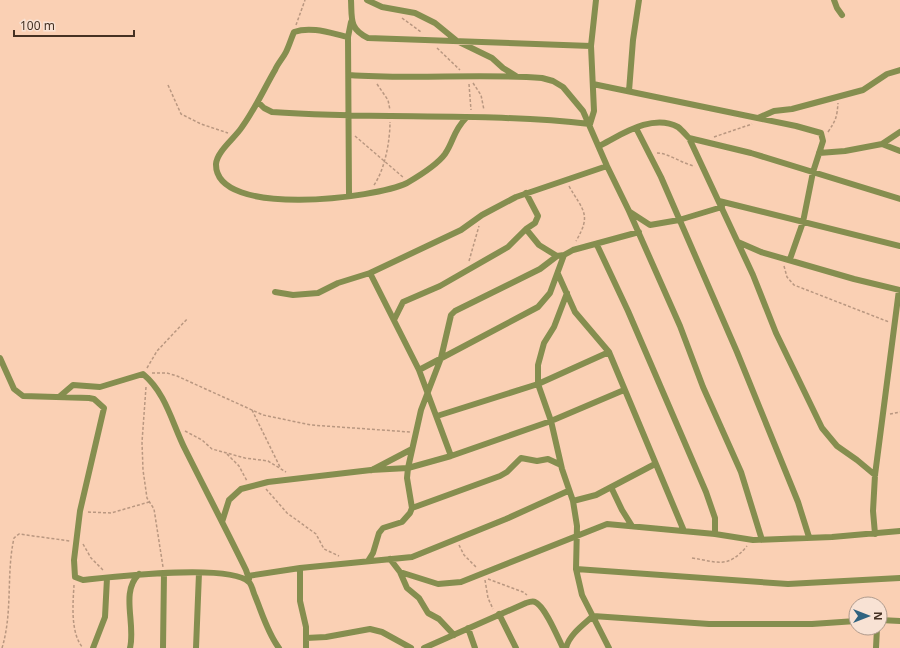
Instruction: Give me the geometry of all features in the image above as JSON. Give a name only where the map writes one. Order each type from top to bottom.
[{"type":"street","points":[[351,0],[354,29],[359,34],[368,38],[591,46]]},
{"type":"street","points":[[367,0],[382,7],[415,13],[435,23],[457,41],[492,58],[503,68],[517,76]]},
{"type":"street","points":[[590,124],[594,112],[594,84],[591,46],[596,0]]},
{"type":"street","points":[[629,91],[633,40],[639,0]]},
{"type":"street","points":[[834,0],[842,15]]},
{"type":"street","points":[[349,195],[350,116],[348,37],[352,19]]},
{"type":"street","points":[[348,37],[316,30],[300,30],[294,32],[286,51],[258,102],[235,136],[222,151],[216,163],[219,174],[231,188],[240,192],[266,198],[326,199],[394,188],[407,182],[427,169],[445,153],[458,126],[469,118]]},
{"type":"street","points":[[760,119],[774,111],[792,109],[863,90],[888,74],[900,70]]},
{"type":"street","points":[[349,75],[401,78],[440,75],[517,76],[542,78],[553,81],[563,87],[583,111],[590,124],[607,166],[639,232],[680,326],[703,387],[742,472],[762,540]]},
{"type":"street","points":[[594,84],[820,133],[823,138],[803,222],[787,258]]},
{"type":"street","points":[[258,102],[264,108],[272,112],[350,116],[513,118],[590,124]]},
{"type":"street","points":[[598,146],[649,123],[668,123],[679,128],[689,138],[738,242],[776,333],[822,428],[837,446],[875,475]]},
{"type":"street","points":[[636,128],[738,352],[798,502],[810,537]]},
{"type":"street","points":[[819,153],[844,152],[882,144],[900,132]]},
{"type":"street","points":[[689,138],[751,153],[900,199]]},
{"type":"street","points":[[882,144],[900,151]]},
{"type":"street","points":[[275,292],[293,295],[318,293],[338,283],[370,273],[461,230],[482,215],[526,193],[607,166]]},
{"type":"street","points":[[394,320],[404,302],[440,286],[508,247],[526,229],[535,223],[538,216],[526,193]]},
{"type":"street","points":[[719,200],[900,246]]},
{"type":"street","points":[[629,211],[641,221],[650,225],[679,220],[722,207]]},
{"type":"street","points":[[526,229],[539,245],[557,256]]},
{"type":"street","points":[[368,561],[373,552],[379,533],[383,528],[402,522],[410,513],[412,508],[406,478],[412,448],[428,392],[441,358],[451,315],[455,311],[540,269],[557,256],[639,232]]},
{"type":"street","points":[[738,242],[761,252],[787,258],[854,279],[900,290],[894,324],[875,475],[873,512],[875,534]]},
{"type":"street","points":[[597,245],[628,311],[706,492],[715,518],[715,534]]},
{"type":"street","points":[[419,370],[538,307],[550,293],[564,255]]},
{"type":"street","points":[[370,273],[419,370],[451,456]]},
{"type":"street","points":[[558,274],[575,312],[609,352],[684,531]]},
{"type":"street","points":[[567,293],[554,327],[544,343],[538,365],[538,384],[551,421],[561,465],[568,490],[573,501],[577,535],[576,569],[582,595],[609,648]]},
{"type":"street","points":[[437,416],[538,384],[609,352]]},
{"type":"street","points":[[0,358],[14,389],[20,394],[89,398],[101,405],[104,409],[80,511],[76,542],[75,577],[83,580],[139,574],[199,573],[237,576],[249,582]]},
{"type":"street","points":[[59,397],[72,385],[100,386],[145,375],[155,386],[175,424],[184,447],[248,576],[249,582],[272,636],[279,648]]},
{"type":"street","points":[[222,522],[227,506],[233,495],[241,489],[253,485],[371,470],[408,468],[451,456],[551,421],[624,390]]},
{"type":"street","points":[[371,470],[412,448]]},
{"type":"street","points":[[412,508],[500,476],[507,472],[522,458],[537,461],[548,459],[561,465]]},
{"type":"street","points":[[573,501],[596,495],[655,464]]},
{"type":"street","points":[[611,487],[622,510],[632,526]]},
{"type":"street","points":[[248,576],[300,568],[349,564],[412,556],[506,519],[568,490]]},
{"type":"street","points":[[400,572],[438,584],[461,582],[607,524],[715,534],[753,540],[875,534],[900,531]]},
{"type":"street","points":[[390,559],[400,572],[407,588],[419,598],[426,610],[439,619],[454,635]]},
{"type":"street","points":[[300,568],[300,601],[304,618],[306,648]]},
{"type":"street","points":[[576,569],[781,584],[900,578]]},
{"type":"street","points":[[163,648],[164,573]]},
{"type":"street","points":[[196,648],[199,573]]},
{"type":"street","points":[[130,648],[132,620],[129,592],[133,580],[139,574]]},
{"type":"street","points":[[93,648],[105,616],[110,577]]},
{"type":"street","points":[[424,648],[497,615],[526,603],[534,602],[540,605],[546,614],[564,648]]},
{"type":"street","points":[[497,615],[516,648]]},
{"type":"street","points":[[564,648],[574,633],[593,616],[709,624],[812,624],[848,622]]},
{"type":"street","points":[[888,621],[900,622]]},
{"type":"street","points":[[468,628],[475,648]]},
{"type":"street","points":[[306,638],[326,637],[370,630],[382,632],[411,648]]},
{"type":"street","points":[[876,648],[877,636]]},
{"type":"path","points":[[294,32],[305,0]]},
{"type":"path","points":[[398,16],[411,23],[465,76]]},
{"type":"path","points":[[370,192],[378,180],[383,162],[390,136],[391,116],[388,100],[373,77]]},
{"type":"path","points":[[469,118],[469,79],[481,95],[486,118]]},
{"type":"path","points":[[168,85],[178,110],[184,116],[235,136]]},
{"type":"path","points":[[823,138],[836,121],[840,97]]},
{"type":"path","points":[[703,142],[722,133],[741,128],[760,119]]},
{"type":"path","points":[[350,131],[383,162],[397,171],[407,182]]},
{"type":"path","points":[[649,154],[664,154],[682,163],[703,168]]},
{"type":"path","points":[[566,180],[583,210],[586,222],[584,229],[570,252]]},
{"type":"path","points":[[466,271],[482,215]]},
{"type":"path","points":[[787,258],[787,277],[794,285],[894,324]]},
{"type":"path","points":[[164,573],[158,544],[154,508],[149,502],[146,492],[142,442],[145,375],[149,363],[157,351],[188,318]]},
{"type":"path","points":[[145,375],[167,373],[177,376],[263,415],[311,425],[416,432]]},
{"type":"path","points":[[251,409],[280,468]]},
{"type":"path","points":[[175,424],[202,440],[210,448],[245,458],[262,459],[280,468],[294,479]]},
{"type":"path","points":[[225,452],[239,466],[253,485],[263,487],[287,513],[313,531],[327,552],[338,556],[349,564]]},
{"type":"path","points":[[80,511],[111,512],[149,502]]},
{"type":"path","points":[[77,532],[91,558],[99,568],[110,577]]},
{"type":"path","points":[[2,648],[8,620],[14,538],[19,534],[76,542]]},
{"type":"path","points":[[455,539],[464,555],[482,574]]},
{"type":"path","points":[[692,558],[716,564],[721,563],[741,554],[753,540]]},
{"type":"path","points":[[497,615],[488,598],[484,576],[524,592],[534,602]]},
{"type":"path","points":[[75,577],[73,613],[76,630],[80,644],[83,648]]}]
